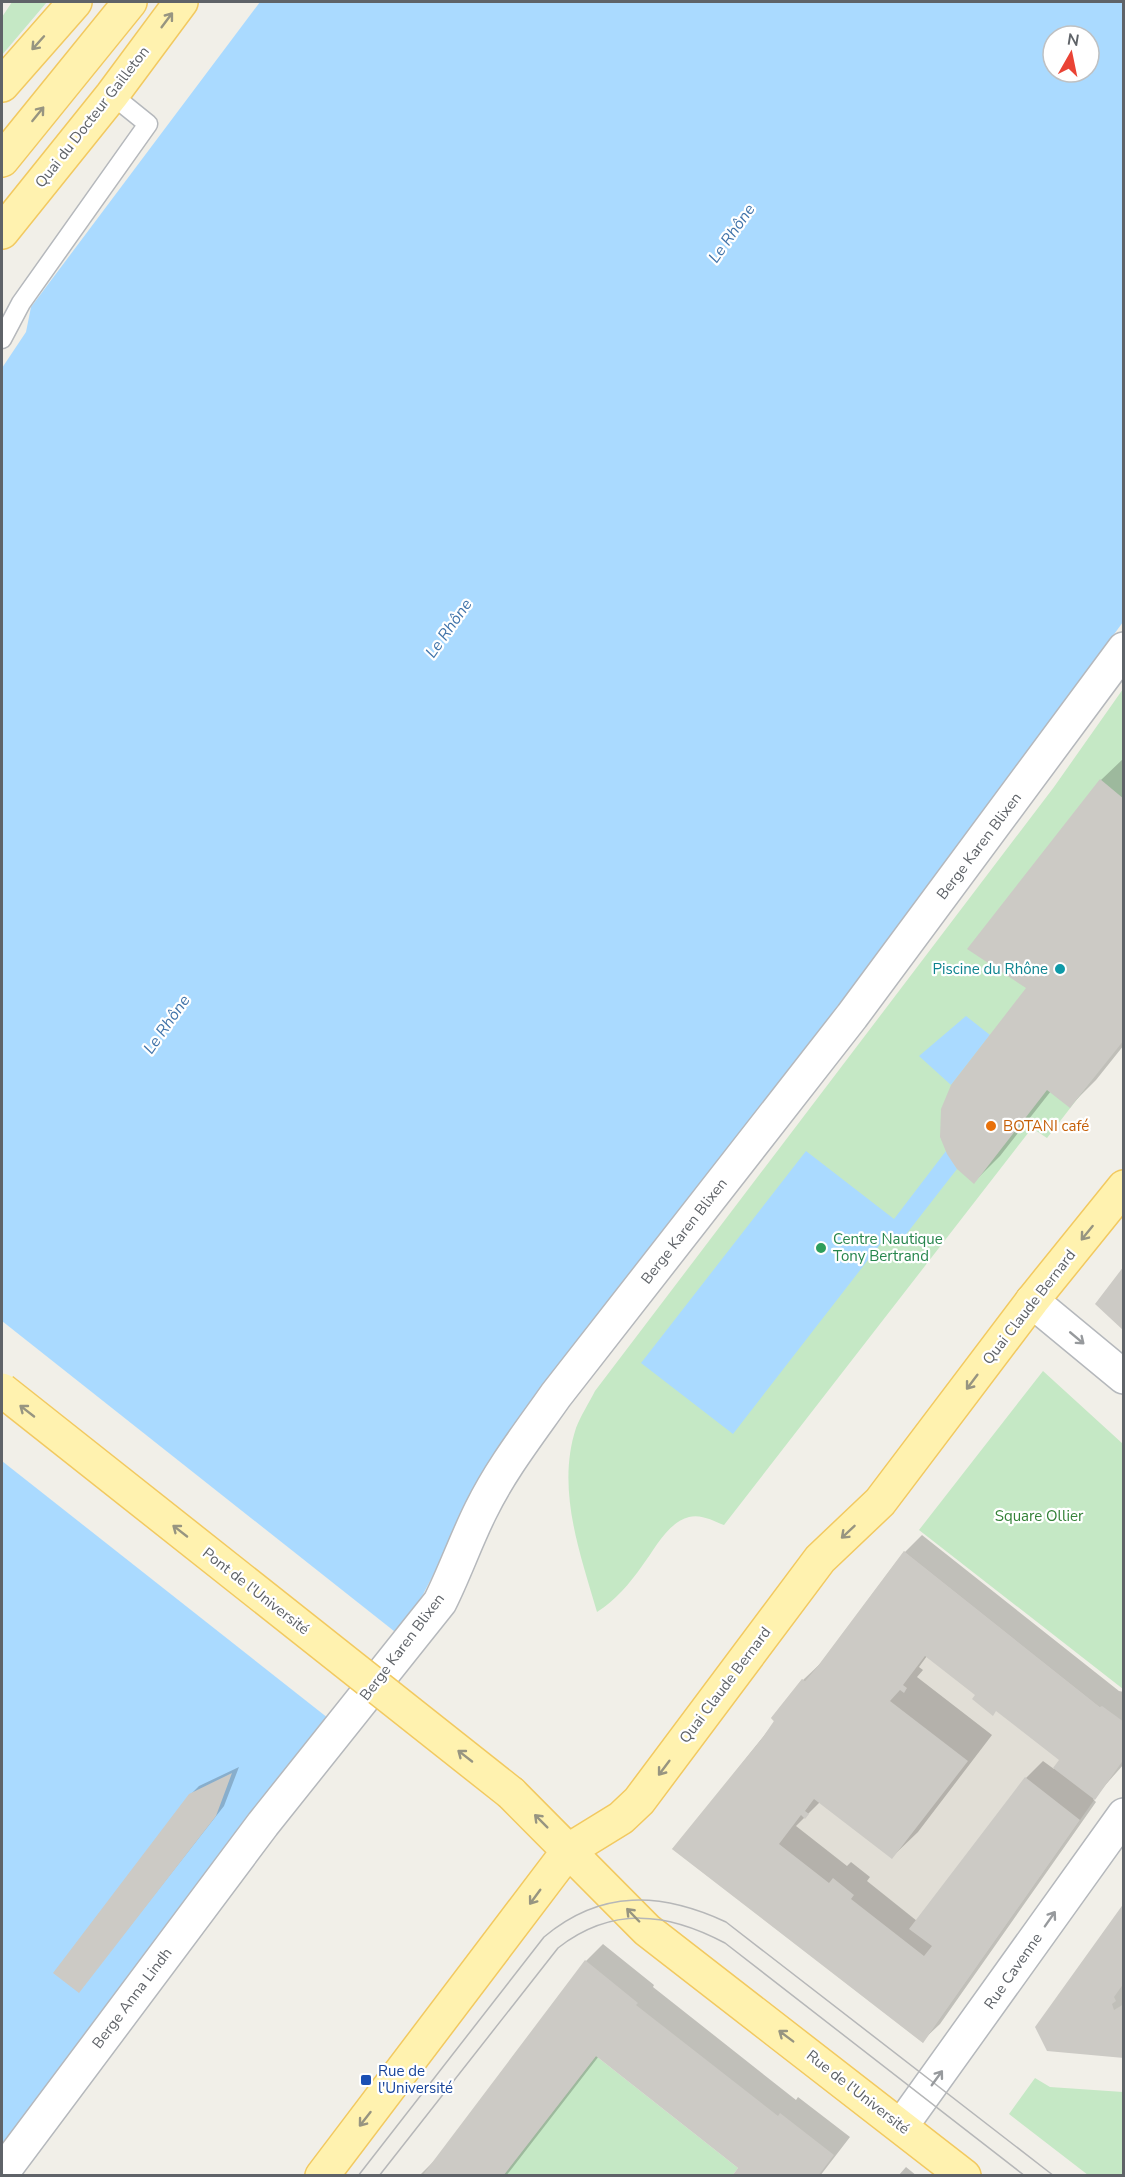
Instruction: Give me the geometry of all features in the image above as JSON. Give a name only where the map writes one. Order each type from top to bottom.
[{"type":"main road","points":[[2,85],[75,2]]},
{"type":"main road","points":[[2,160],[130,2]]},
{"type":"main road","name":"Quai du Docteur Gailleton","points":[[2,232],[112,95],[181,2]]},
{"type":"main road","name":"Quai Claude Bernard","points":[[322,2175],[569,1850],[621,1818],[639,1801],[820,1559],[880,1502],[1032,1301],[1124,1187]]},
{"type":"main road","name":"Pont de l'Université","points":[[2,1390],[511,1792]]},
{"type":"main road","name":"Rue de l'Université","points":[[511,1792],[647,1930],[964,2175]]},
{"type":"street","name":"Berge Karen Blixen","points":[[263,1824],[440,1602],[459,1564],[481,1509],[511,1460],[556,1395],[852,1016],[1124,649]]},
{"type":"street","points":[[1032,1301],[1124,1377]]},
{"type":"street","name":"Rue Cavenne","points":[[902,2125],[1124,1815]]},
{"type":"street","name":"Berge Anna Lindh","points":[[2,2173],[263,1824]]},
{"type":"lane","points":[[2,339],[21,303],[148,124],[112,95]]},
{"type":"shaded area","points":[[904,1551],[1100,1707],[1123,1722],[1123,1759],[923,2043],[672,1849],[763,1737],[774,1722],[771,1718],[802,1679],[805,1681],[818,1666]]},
{"type":"green space","points":[[12,2],[47,2],[2,55],[2,17]]},
{"type":"green space","name":"Centre Nautique Tony Bertrand","points":[[1123,689],[1123,1040],[1047,1138],[1032,1128],[724,1525],[698,1516],[681,1520],[662,1537],[627,1585],[610,1603],[597,1612],[573,1521],[568,1474],[570,1451],[576,1428],[595,1391],[1054,787]]},
{"type":"green space","name":"Square Ollier","points":[[1043,1371],[1123,1444],[1123,1689],[919,1530]]},
{"type":"green space","points":[[596,2056],[738,2168],[732,2176],[503,2176]]},
{"type":"green space","points":[[1035,2078],[1050,2087],[1123,2092],[1123,2175],[1088,2175],[1009,2114]]},
{"type":"water","name":"Le Rhône","points":[[260,2],[1123,2],[1123,622],[808,1053],[471,1502],[416,1608],[2,2149],[2,368],[26,332],[31,307]]},
{"type":"water","points":[[966,1016],[990,1035],[951,1085],[919,1056]]},
{"type":"water","points":[[806,1151],[894,1219],[946,1151],[957,1169],[897,1246],[885,1238],[733,1434],[641,1363]]},
{"type":"pier","points":[[2,1321],[399,1635],[333,1722],[2,1461]]},
{"type":"building","name":"Piscine du Rhône","points":[[1100,779],[1124,799],[1124,1040],[1070,1108],[1047,1090],[974,1184],[957,1169],[947,1154],[940,1137],[941,1109],[951,1085],[1026,988],[967,949]]},
{"type":"building","points":[[1124,1266],[1124,1331],[1095,1304]]},
{"type":"building","points":[[904,1551],[1100,1707],[1102,1706],[1124,1722],[1124,1759],[1095,1800],[1053,1768],[1059,1760],[996,1711],[993,1716],[972,1699],[975,1695],[925,1656],[903,1685],[907,1688],[904,1693],[900,1690],[890,1701],[968,1761],[892,1859],[814,1799],[805,1811],[809,1814],[805,1819],[801,1815],[779,1844],[829,1883],[833,1878],[854,1895],[851,1899],[924,1956],[932,1946],[909,1929],[1025,1777],[1080,1820],[923,2043],[672,1849],[763,1737],[774,1721],[771,1718],[802,1679],[805,1681],[818,1666]]},
{"type":"building","points":[[232,1773],[216,1816],[79,1993],[53,1973],[189,1794]]},
{"type":"building","points":[[1124,1903],[1124,1983],[1114,1997],[1116,2001],[1112,2004],[1114,2010],[1124,2004],[1124,2058],[1047,2051],[1035,2027]]},
{"type":"building","points":[[585,1960],[638,2003],[636,2005],[778,2116],[780,2113],[834,2155],[818,2176],[732,2176],[738,2168],[596,2056],[503,2176],[422,2176]]},
{"type":"tram line","points":[[358,2176],[544,1937],[566,1921],[587,1910],[609,1903],[632,1900],[678,1905],[726,1922],[1054,2176]]},
{"type":"tram line","points":[[379,2176],[558,1948],[578,1934],[599,1925],[640,1918],[682,1925],[725,1943],[1025,2176]]},
{"type":"place","name":"Piscine du Rhône","points":[[1060,969]]},
{"type":"place","name":"BOTANI café","points":[[991,1126]]},
{"type":"place","name":"Centre Nautique Tony Bertrand","points":[[821,1248]]},
{"type":"place","name":"Rue de l'Université","points":[[366,2080]]}]
